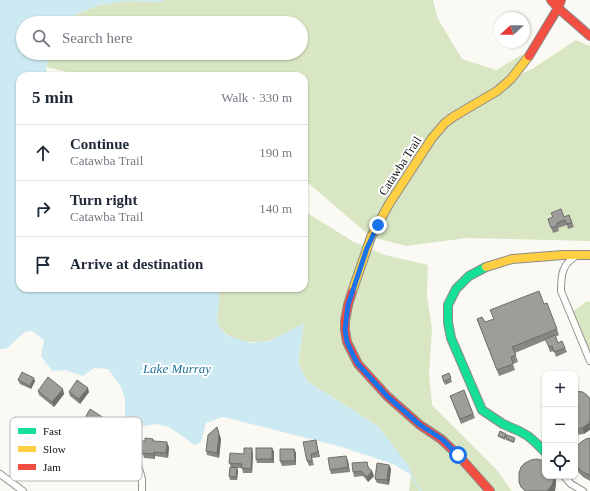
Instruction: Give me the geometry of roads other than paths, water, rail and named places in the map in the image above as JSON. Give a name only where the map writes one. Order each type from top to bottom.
[{"type":"street","points":[[551,0],[590,36]]},
{"type":"street","name":"Catawba Trail","points":[[490,491],[442,439],[420,425],[387,396],[358,364],[347,342],[345,321],[348,305],[371,238],[389,204],[432,138],[445,123],[453,117],[497,91],[511,79],[530,55],[562,0]]},
{"type":"street","points":[[542,448],[539,444],[526,435],[505,425],[482,410],[451,338],[448,322],[448,306],[456,289],[469,276],[489,266],[512,259],[563,255],[590,255]]},
{"type":"street","points":[[578,255],[572,258],[565,265],[561,280],[561,291],[590,361]]},
{"type":"street","points":[[0,474],[23,491]]},
{"type":"street","points":[[567,479],[571,484],[583,491]]},
{"type":"water","name":"Lake Murray","points":[[0,0],[163,0],[163,2],[126,1],[100,5],[78,13],[75,16],[16,16],[16,60],[48,60],[46,67],[47,72],[16,72],[16,292],[216,292],[220,294],[217,320],[220,328],[228,336],[250,343],[270,341],[304,323],[298,363],[307,381],[379,427],[410,468],[411,475],[393,464],[342,447],[223,417],[206,423],[201,442],[195,445],[169,427],[157,424],[142,426],[142,417],[125,417],[125,398],[120,385],[108,369],[94,368],[83,376],[65,370],[52,371],[41,356],[44,340],[32,331],[25,332],[6,349],[0,349]]},
{"type":"waterway","points":[[411,475],[421,491]]}]
